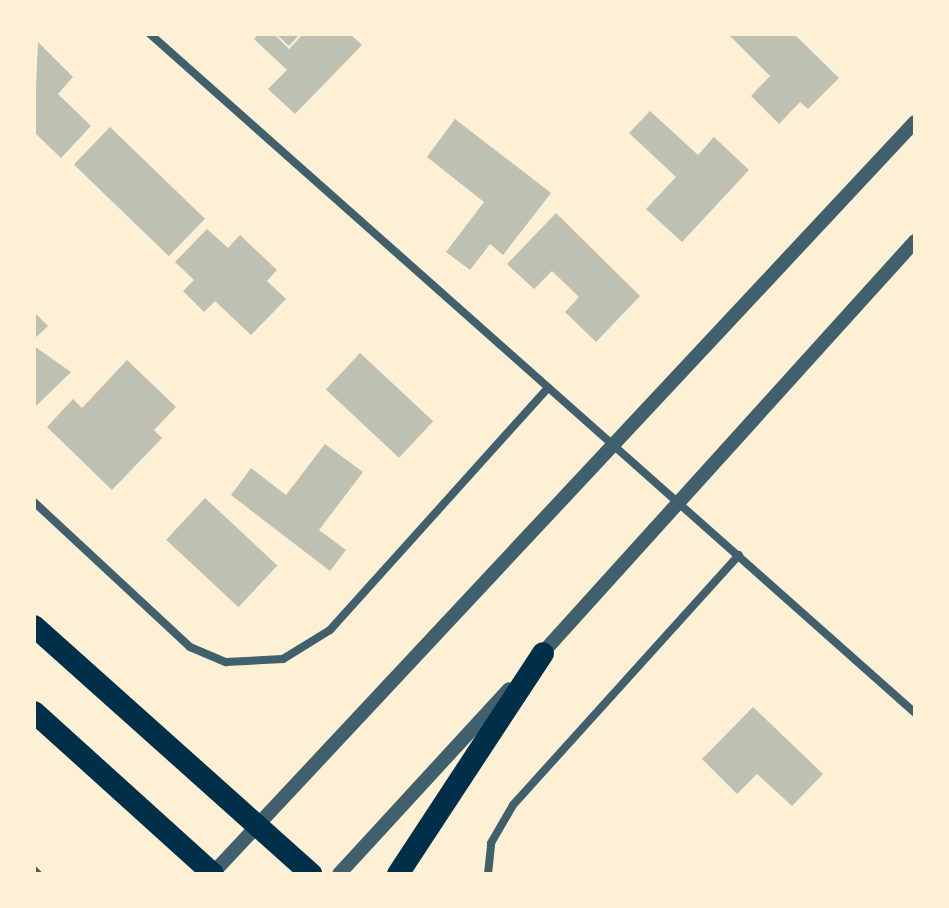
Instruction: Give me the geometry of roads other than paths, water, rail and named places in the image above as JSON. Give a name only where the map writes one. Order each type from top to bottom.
[{"type":"highway","points":[[34,626],[259,824],[311,874]]},
{"type":"highway","points":[[398,874],[543,653]]},
{"type":"highway","points":[[34,712],[212,874]]},
{"type":"street","points":[[150,34],[915,713]]},
{"type":"street","points":[[212,874],[915,122]]},
{"type":"street","points":[[339,874],[680,504],[915,241]]},
{"type":"street","points":[[34,502],[190,647],[226,662],[283,659],[330,630],[548,388]]},
{"type":"street","points":[[488,874],[491,843],[513,805],[739,555]]}]
